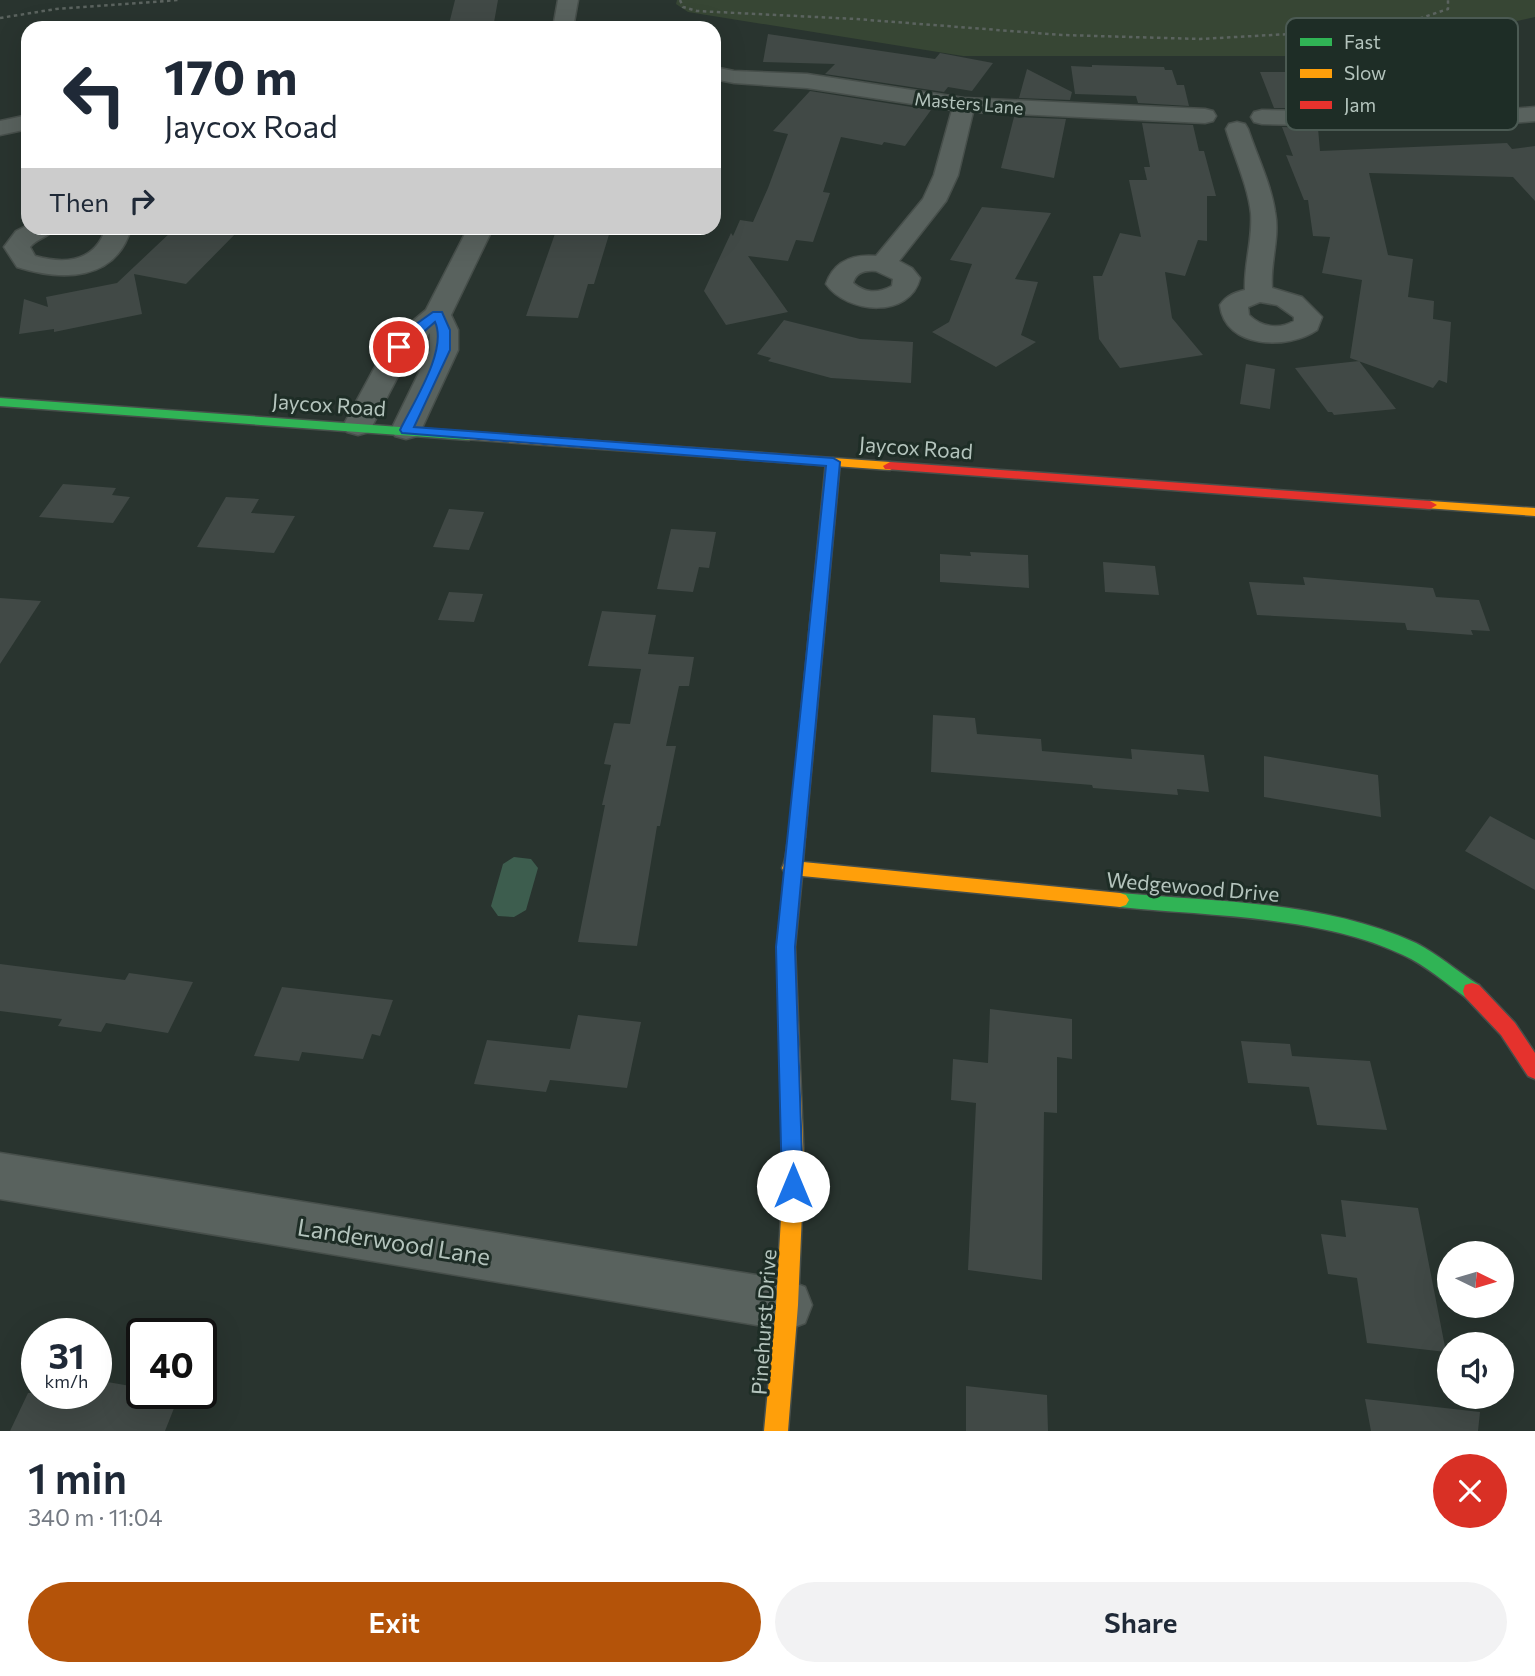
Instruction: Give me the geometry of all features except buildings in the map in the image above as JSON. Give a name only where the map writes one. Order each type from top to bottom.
[{"type":"street","points":[[564,21],[568,0]]},
{"type":"street","name":"Masters Lane","points":[[721,77],[807,82],[964,106],[1286,116]]},
{"type":"street","points":[[883,264],[934,201],[946,175],[964,106]]},
{"type":"street","points":[[1234,114],[1263,211],[1264,235],[1257,267],[1259,294]]},
{"type":"street","points":[[0,128],[21,124]]},
{"type":"street","points":[[27,235],[17,247],[26,261],[53,268],[89,263],[103,256],[112,246],[116,235]]},
{"type":"street","points":[[358,426],[399,347],[437,315],[477,235]]},
{"type":"street","points":[[406,430],[444,350],[444,330],[437,315]]},
{"type":"street","name":"Jaycox Road","points":[[3,407],[358,426],[1535,512]]},
{"type":"street","name":"Pinehurst Drive","points":[[776,1431],[788,1305],[793,1166],[786,947],[833,462]]},
{"type":"street","name":"Wedgewood Drive","points":[[792,868],[1308,918],[1356,928],[1391,940],[1441,967],[1486,1003],[1523,1047],[1535,1070]]},
{"type":"street","name":"Landerwood Lane","points":[[0,1176],[788,1305]]},
{"type":"path","points":[[0,18],[56,9],[178,0]]},
{"type":"path","points":[[680,0],[683,7],[697,11],[856,19],[1028,33],[1200,39],[1286,34]]},
{"type":"path","points":[[1421,18],[1448,9],[1448,0]]},
{"type":"shaded area","points":[[677,0],[1535,0],[1535,17],[1518,21],[1518,18],[1286,18],[1286,56],[963,56],[688,12],[676,4]]},
{"type":"shaded area","points":[[514,857],[531,859],[538,868],[526,910],[514,917],[498,916],[491,906],[503,864]]},
{"type":"traffic: fast","points":[[0,402],[469,436]]},
{"type":"traffic: fast","points":[[797,837],[833,462]]},
{"type":"traffic: fast","points":[[1120,900],[1308,918],[1360,929],[1412,950],[1472,991]]},
{"type":"traffic: slow","points":[[469,436],[890,466]]},
{"type":"traffic: slow","points":[[1430,505],[1535,512]]},
{"type":"traffic: slow","points":[[776,1431],[787,1305],[794,1166],[786,947],[797,837]]},
{"type":"traffic: slow","points":[[791,868],[1120,900]]},
{"type":"traffic: jam","points":[[890,466],[1430,505]]},
{"type":"traffic: jam","points":[[1472,991],[1508,1029],[1535,1070]]},
{"type":"route","points":[[399,347],[437,315],[444,330],[444,350],[406,430],[833,462],[786,947],[793,1186]]}]
